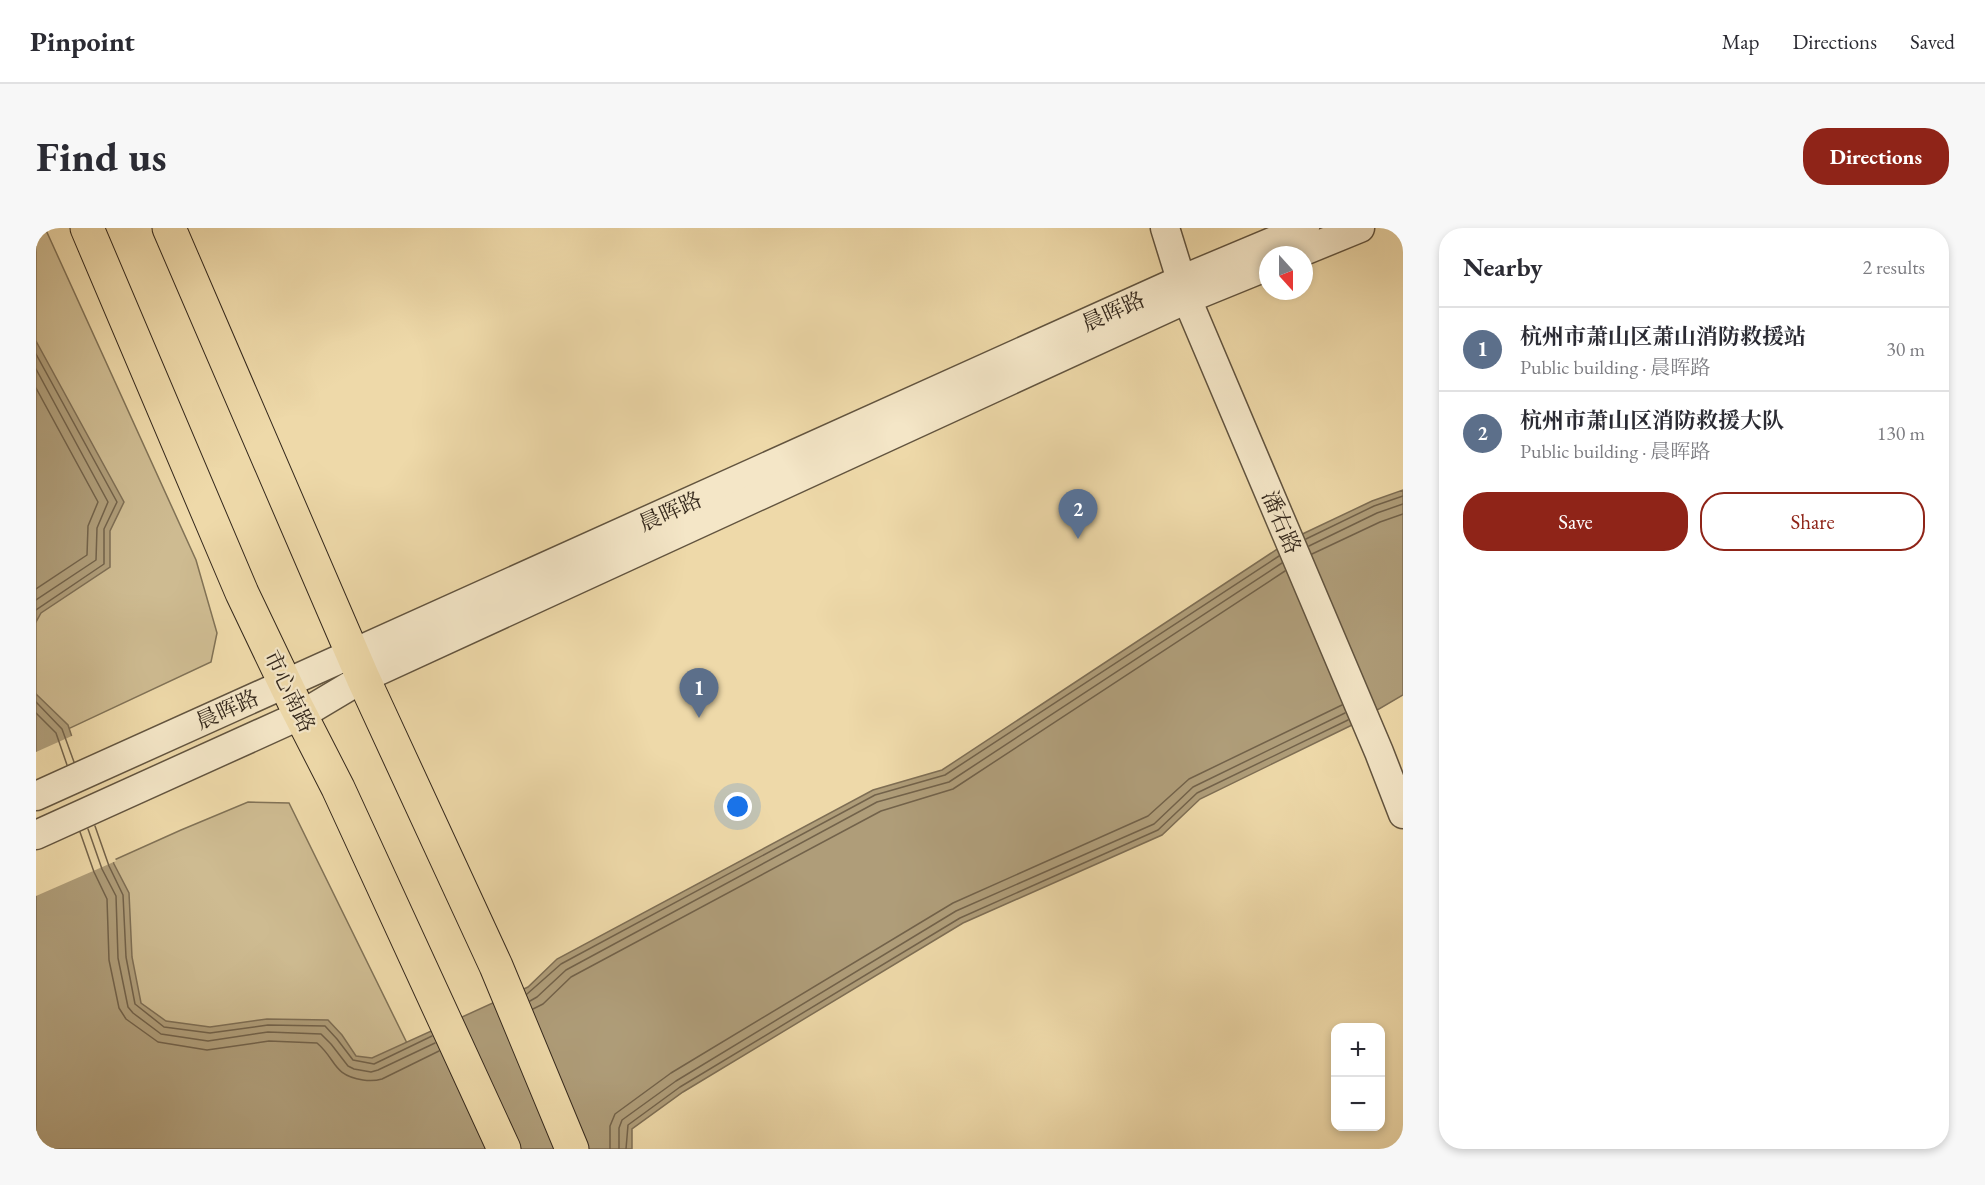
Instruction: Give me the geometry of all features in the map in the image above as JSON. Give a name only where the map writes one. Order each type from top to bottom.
[{"type":"main road","name":"市心南路","points":[[87,228],[238,582],[285,683],[338,788],[504,1149]]},
{"type":"main road","points":[[169,228],[357,666],[496,966],[572,1149]]},
{"type":"street","name":"潘右路","points":[[1165,228],[1184,289],[1375,741],[1403,814]]},
{"type":"street","name":"晨晖路","points":[[36,796],[285,683],[357,666],[1184,289],[1305,228]]},
{"type":"street","points":[[1313,247],[1360,228]]},
{"type":"street","name":"晨晖路","points":[[1184,289],[1259,268]]},
{"type":"street","name":"晨晖路","points":[[36,835],[301,715],[357,666]]},
{"type":"shaded area","points":[[36,228],[45,228],[196,560],[217,633],[211,662],[36,744]]},
{"type":"shaded area","points":[[248,802],[289,803],[459,1149],[36,1149],[36,895]]},
{"type":"water","points":[[36,341],[124,502],[110,531],[110,567],[41,613],[36,622]]},
{"type":"water","points":[[1403,490],[1403,695],[1350,726],[1200,799],[1162,835],[963,923],[683,1092],[632,1129],[632,1149],[36,1149],[36,694],[68,725],[114,864],[129,893],[132,957],[141,1003],[166,1021],[210,1027],[267,1019],[328,1020],[342,1035],[356,1056],[372,1058],[528,987],[557,959],[873,790],[942,770],[1294,538],[1372,501]]},
{"type":"pier","points":[[74,735],[116,861],[36,896],[36,752]]},
{"type":"place","name":"杭州市萧山区消防救援大队","points":[[1078,539]]},
{"type":"place","name":"杭州市萧山区萧山消防救援站","points":[[699,718]]}]
